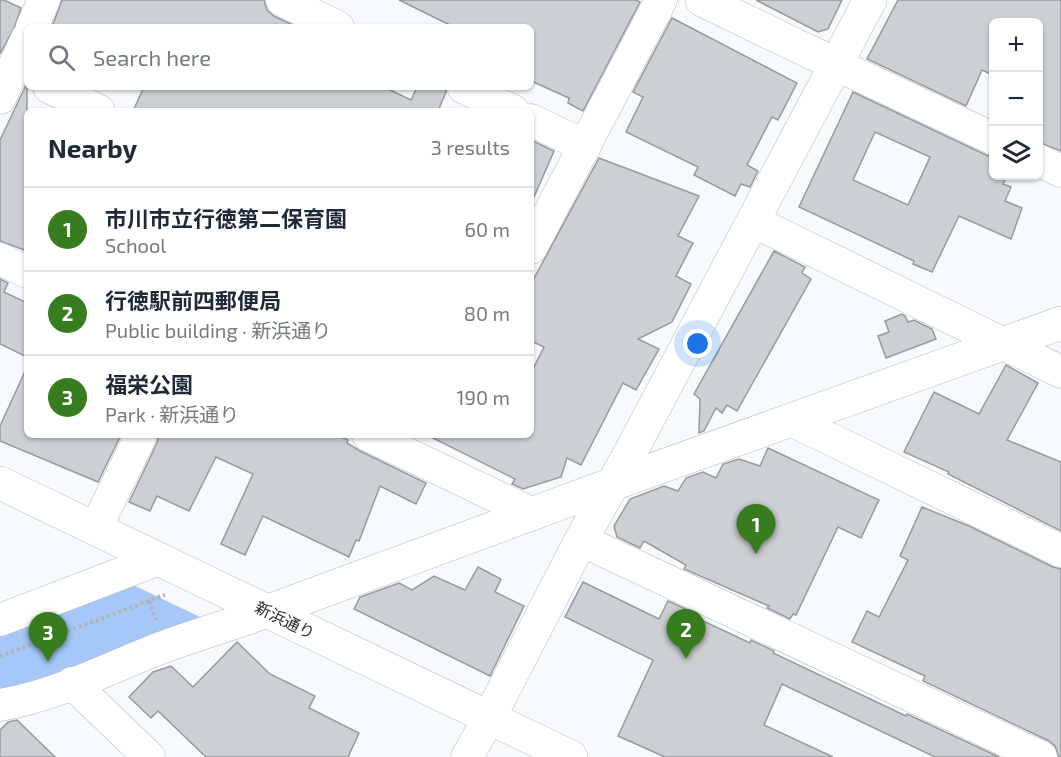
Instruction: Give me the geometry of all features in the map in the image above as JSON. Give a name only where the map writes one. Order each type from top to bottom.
[{"type":"street","points":[[33,24],[44,0]]},
{"type":"street","points":[[282,0],[332,24]]},
{"type":"street","points":[[534,242],[661,0]]},
{"type":"street","points":[[702,0],[989,137]]},
{"type":"street","points":[[467,757],[870,0]]},
{"type":"street","points":[[0,98],[20,73],[24,53]]},
{"type":"street","points":[[55,90],[93,108]]},
{"type":"street","points":[[469,90],[507,108]]},
{"type":"street","points":[[534,121],[585,146]]},
{"type":"street","points":[[1043,162],[1061,171]]},
{"type":"street","points":[[753,221],[1061,372]]},
{"type":"street","points":[[0,259],[24,271]]},
{"type":"street","points":[[0,705],[15,703],[72,684],[167,646],[267,612],[610,485],[1061,323]]},
{"type":"street","points":[[793,421],[1061,551]]},
{"type":"street","points":[[96,528],[140,438]]},
{"type":"street","points":[[382,438],[426,447],[533,514]]},
{"type":"street","name":"新浜通り","points":[[0,483],[571,757]]},
{"type":"street","points":[[581,540],[1041,757]]},
{"type":"street","points":[[0,621],[159,559]]},
{"type":"street","points":[[72,684],[149,757]]},
{"type":"path","points":[[0,656],[169,594]]},
{"type":"shaded area","points":[[127,582],[200,617],[195,626],[0,694],[0,631]]},
{"type":"building","points":[[0,0],[21,8],[15,26],[0,54]]},
{"type":"building","points":[[62,0],[264,0],[267,10],[291,24],[53,24]]},
{"type":"building","points":[[399,0],[636,0],[640,2],[583,111],[568,103],[569,98],[534,82],[534,24],[448,24]]},
{"type":"building","points":[[756,0],[842,0],[828,29],[818,32]]},
{"type":"building","points":[[898,0],[1061,0],[1061,151],[1043,144],[1043,18],[989,18],[989,73],[982,70],[966,106],[867,59]]},
{"type":"building","points":[[672,18],[797,83],[778,120],[772,117],[747,165],[758,171],[750,187],[741,184],[735,196],[694,175],[698,167],[626,132],[643,97],[633,92]]},
{"type":"building","points":[[24,89],[27,90],[27,108],[24,108],[24,250],[0,241],[0,140]]},
{"type":"building","points":[[143,90],[390,90],[411,100],[416,90],[446,90],[446,92],[439,108],[134,108]]},
{"type":"building","points":[[853,92],[989,156],[989,180],[1005,180],[1003,184],[1011,187],[1005,201],[1022,208],[1011,239],[959,216],[932,272],[913,264],[914,261],[799,207]],"holes":[[[875,132],[930,157],[908,205],[853,180]]]},
{"type":"building","points":[[534,141],[554,151],[534,197]]},
{"type":"building","points":[[599,158],[699,196],[678,236],[693,243],[676,276],[691,284],[672,322],[638,339],[659,349],[636,390],[623,383],[581,465],[567,458],[561,477],[523,489],[512,484],[515,479],[433,438],[534,438],[534,367],[544,347],[534,342],[534,278]]},
{"type":"building","points":[[774,251],[805,267],[802,273],[811,279],[737,411],[727,405],[722,413],[716,408],[704,431],[699,433],[700,399],[694,394]]},
{"type":"building","points":[[0,279],[8,283],[4,292],[24,302],[24,356],[0,344]]},
{"type":"building","points":[[902,314],[908,322],[914,320],[932,329],[936,339],[886,358],[878,336],[889,332],[885,321]]},
{"type":"building","points":[[1006,365],[1038,383],[1007,440],[1061,462],[1061,531],[948,474],[949,472],[904,452],[934,392],[979,414]]},
{"type":"building","points":[[24,374],[24,438],[120,438],[98,482],[0,441],[0,426]]},
{"type":"building","points":[[158,438],[343,438],[360,451],[426,483],[416,504],[380,486],[359,541],[356,540],[349,557],[263,516],[245,555],[221,544],[253,474],[216,457],[189,511],[157,496],[150,511],[129,502]]},
{"type":"building","points":[[768,448],[879,500],[861,538],[838,527],[796,615],[793,614],[790,619],[767,608],[769,606],[684,569],[686,565],[644,541],[640,548],[617,537],[614,526],[630,499],[664,486],[678,491],[686,478],[703,472],[716,478],[723,464],[739,459],[760,466]]},
{"type":"building","points":[[922,507],[1061,569],[1061,757],[1049,741],[923,681],[925,676],[852,642],[867,611],[879,617],[908,560],[900,556]]},
{"type":"building","points":[[478,567],[501,579],[495,592],[524,606],[490,676],[354,609],[360,597],[399,583],[412,590],[434,576],[465,590]]},
{"type":"building","points":[[583,582],[659,619],[668,601],[686,609],[684,612],[750,643],[751,640],[774,651],[773,653],[906,716],[907,714],[999,757],[935,757],[782,684],[764,725],[833,757],[665,757],[618,736],[653,660],[565,617]]},
{"type":"building","points":[[237,642],[270,674],[315,696],[309,708],[359,733],[348,757],[206,757],[158,711],[151,718],[129,697],[153,672],[171,666],[193,687]]},
{"type":"building","points":[[17,720],[55,757],[0,757],[0,730],[8,722]]},
{"type":"place","name":"市川市立行徳第二保育園","points":[[756,554]]},
{"type":"place","name":"行徳駅前四郵便局","points":[[686,659]]},
{"type":"place","name":"福栄公園","points":[[48,662]]}]
